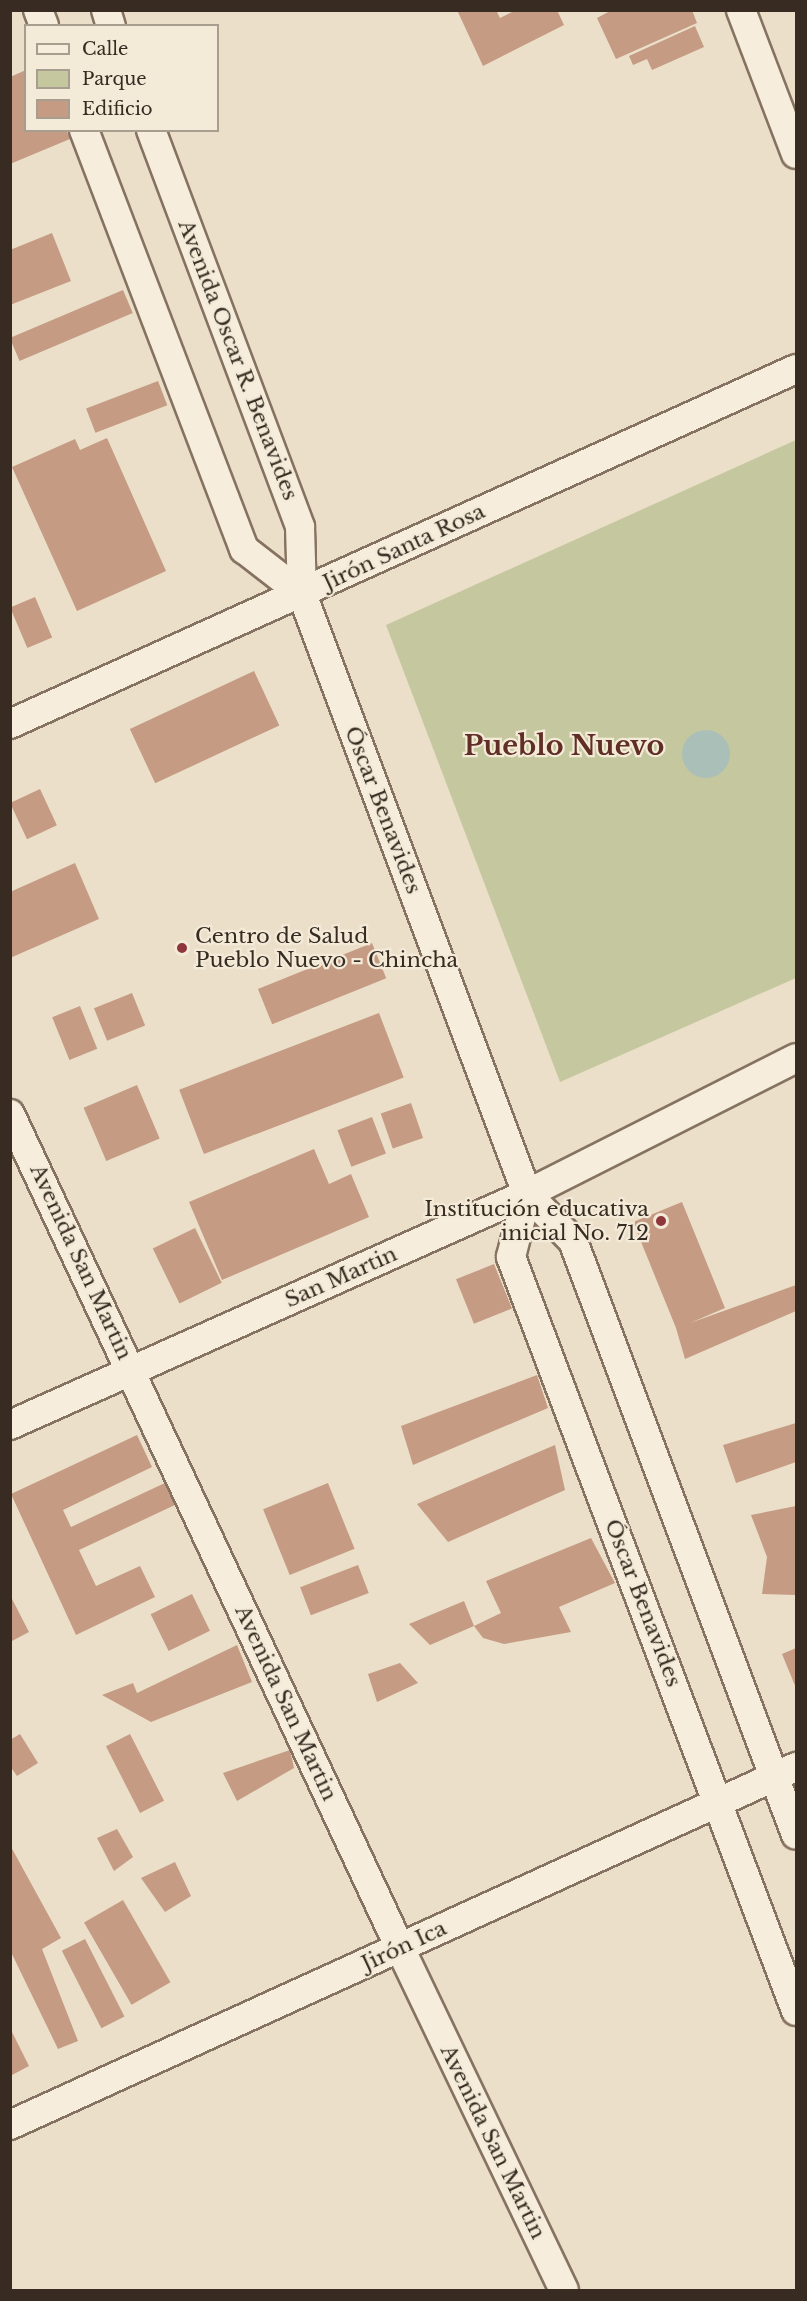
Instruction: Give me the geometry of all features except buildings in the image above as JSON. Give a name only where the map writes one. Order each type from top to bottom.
[{"type":"street","points":[[741,10],[796,154]]},
{"type":"street","points":[[85,132],[244,549],[302,594]]},
{"type":"street","name":"Avenida Oscar R. Benavides","points":[[152,132],[300,527],[302,594]]},
{"type":"street","name":"Jirón Santa Rosa","points":[[10,724],[796,369]]},
{"type":"street","name":"Óscar Benavides","points":[[302,594],[527,1194],[573,1241],[786,1772],[796,1835]]},
{"type":"street","name":"San Martin","points":[[10,1425],[527,1194],[796,1058]]},
{"type":"street","name":"Avenida San Martin","points":[[10,1114],[400,1948],[564,2290]]},
{"type":"street","name":"Óscar Benavides","points":[[527,1194],[511,1257],[719,1802],[796,2011]]},
{"type":"street","name":"Jirón Ica","points":[[10,2126],[786,1772]]},
{"type":"green space","points":[[796,440],[796,978],[560,1082],[386,625]]},
{"type":"water","points":[[706,730],[723,737],[730,754],[723,771],[706,778],[689,771],[682,754],[689,737]]},
{"type":"place","name":"Centro de Salud Pueblo Nuevo - Chincha","points":[[182,948]]},
{"type":"place","name":"Institución educativa inicial No. 712","points":[[661,1221]]},
{"type":"district","name":"Pueblo Nuevo","points":[[564,746]]}]
